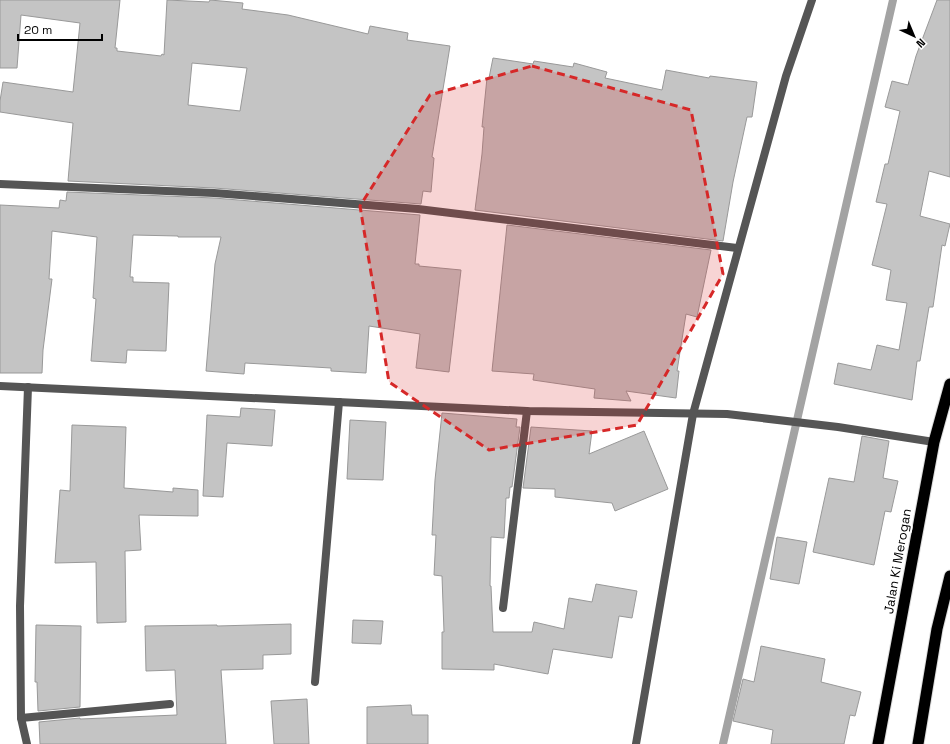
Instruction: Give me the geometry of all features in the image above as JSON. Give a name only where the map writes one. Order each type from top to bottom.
[{"type":"highway","name":"Jalan Ki Merogan","points":[[878,744],[934,442],[950,384]]},
{"type":"highway","points":[[918,744],[937,629],[950,576]]},
{"type":"street","points":[[636,744],[693,414],[731,278],[737,248],[786,76],[812,0]]},
{"type":"street","points":[[0,184],[214,193],[418,209],[737,248]]},
{"type":"street","points":[[0,386],[527,411],[727,414],[838,427],[934,442]]},
{"type":"street","points":[[27,744],[21,718],[21,583],[28,387]]},
{"type":"street","points":[[315,682],[339,402]]},
{"type":"street","points":[[503,608],[527,411]]},
{"type":"street","points":[[21,718],[170,704]]},
{"type":"highlighted area","points":[[532,66],[691,110],[723,274],[637,425],[489,450],[389,382],[360,206],[430,95]]},
{"type":"building","points":[[0,0],[120,0],[115,48],[117,48],[117,51],[161,56],[162,54],[164,55],[167,0],[209,2],[210,0],[243,3],[242,9],[288,15],[368,34],[370,26],[408,33],[407,40],[450,46],[432,157],[434,158],[431,192],[423,191],[421,204],[214,188],[68,181],[73,123],[0,112],[0,101],[3,82],[73,92],[80,23],[21,15],[17,68],[0,68]],"holes":[[[192,63],[247,68],[240,111],[188,105]]]},
{"type":"building","points":[[937,0],[950,0],[950,177],[929,171],[920,216],[950,224],[945,246],[942,245],[933,307],[929,307],[920,361],[917,361],[912,400],[834,384],[838,363],[871,370],[877,345],[899,350],[907,303],[886,300],[891,270],[872,265],[887,204],[876,202],[885,164],[888,164],[900,111],[885,107],[892,81],[908,85],[916,56]]},
{"type":"building","points":[[493,58],[533,64],[534,61],[573,67],[574,63],[607,72],[605,78],[662,90],[666,70],[709,78],[710,76],[757,82],[752,117],[747,117],[733,182],[723,241],[475,210],[482,154],[484,127],[482,127],[487,78],[489,78]]},
{"type":"building","points":[[67,192],[214,198],[420,215],[415,264],[419,264],[419,266],[461,270],[449,372],[416,368],[420,334],[369,326],[366,373],[331,371],[331,368],[245,363],[244,374],[206,371],[215,264],[221,237],[133,235],[130,277],[133,277],[133,282],[169,283],[166,351],[127,350],[126,363],[91,361],[96,299],[93,298],[97,237],[52,231],[49,279],[52,279],[43,350],[42,373],[0,373],[0,205],[59,208],[60,200],[66,201]]},
{"type":"building","points":[[507,225],[711,250],[697,317],[686,314],[677,371],[679,371],[676,398],[626,391],[631,401],[594,398],[595,389],[533,380],[534,374],[492,371]]},
{"type":"building","points":[[241,408],[275,410],[272,446],[227,443],[223,497],[203,496],[207,415],[240,417]]},
{"type":"building","points":[[442,413],[517,419],[516,427],[520,427],[512,487],[510,487],[509,498],[506,498],[504,538],[491,537],[490,586],[493,632],[532,632],[534,622],[564,629],[569,598],[592,602],[596,584],[637,591],[632,618],[619,616],[612,658],[553,649],[548,674],[494,664],[494,670],[442,669],[442,632],[444,632],[442,576],[434,575],[436,535],[432,535],[435,480]]},
{"type":"building","points":[[350,420],[386,422],[383,480],[347,479]]},
{"type":"building","points":[[72,425],[126,427],[124,488],[173,492],[173,488],[198,490],[198,516],[139,515],[141,550],[125,551],[126,622],[97,623],[96,562],[55,563],[60,490],[70,491]]},
{"type":"building","points":[[531,427],[592,431],[589,454],[644,431],[668,489],[615,511],[612,503],[555,497],[555,489],[523,488]]},
{"type":"building","points":[[862,436],[889,441],[883,478],[898,481],[891,512],[885,511],[874,565],[813,552],[829,478],[854,482]]},
{"type":"building","points":[[777,537],[807,542],[799,584],[770,579]]},
{"type":"building","points":[[353,620],[383,621],[381,644],[352,643]]},
{"type":"building","points":[[291,624],[291,654],[263,655],[263,669],[221,670],[226,744],[40,744],[39,722],[80,718],[177,715],[175,670],[146,671],[145,626]]},
{"type":"building","points":[[36,625],[81,626],[80,707],[38,711],[37,682],[35,682]]},
{"type":"building","points":[[761,646],[825,659],[821,682],[861,692],[855,716],[850,715],[844,744],[771,744],[773,730],[733,721],[743,679],[754,682]]},
{"type":"building","points":[[307,699],[309,744],[274,744],[271,701]]},
{"type":"building","points":[[411,705],[412,715],[428,715],[428,744],[367,744],[367,707]]},
{"type":"waterway","points":[[723,744],[893,0]]}]
